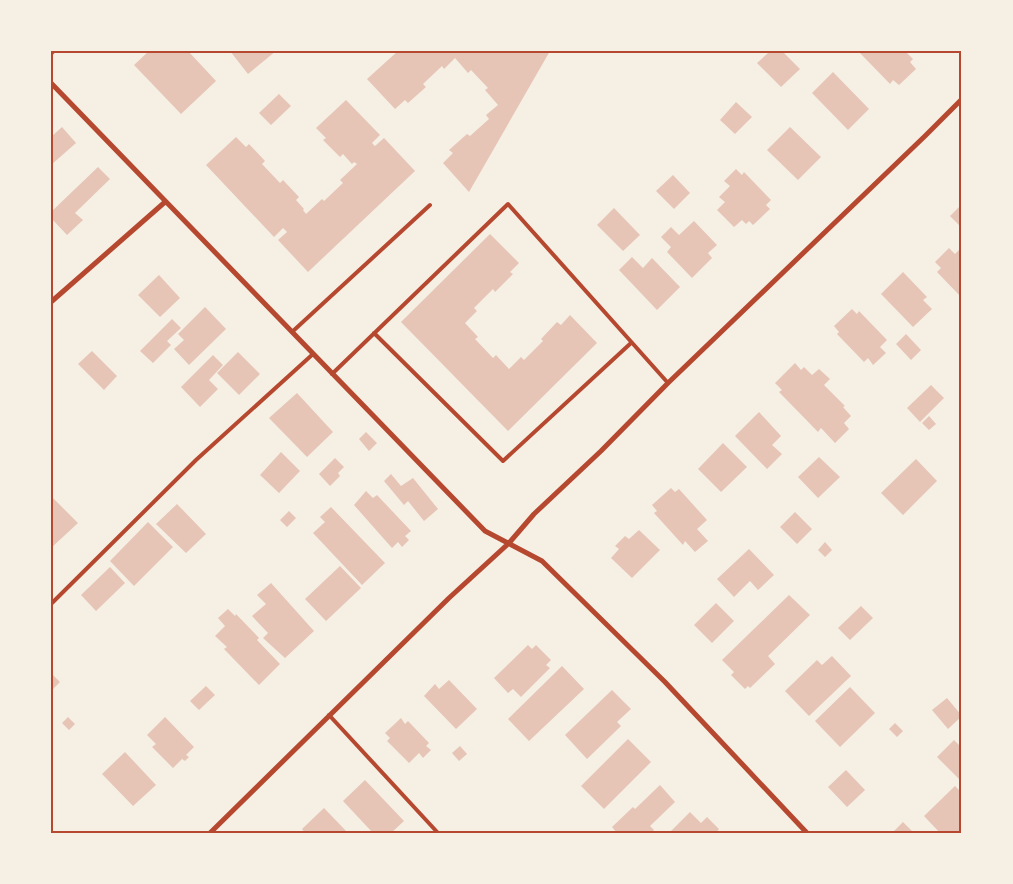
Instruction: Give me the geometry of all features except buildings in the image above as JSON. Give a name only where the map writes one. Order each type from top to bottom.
[{"type":"street","points":[[51,83],[485,531],[542,561],[665,682],[807,833]]},
{"type":"street","points":[[210,833],[328,715],[508,543],[534,514],[601,451],[668,383],[962,99]]},
{"type":"street","points":[[51,302],[165,202]]},
{"type":"lane","points":[[332,374],[508,204],[668,383]]},
{"type":"lane","points":[[292,332],[430,205]]},
{"type":"lane","points":[[374,333],[503,461],[631,343]]},
{"type":"lane","points":[[51,604],[196,460],[313,354]]},
{"type":"lane","points":[[328,715],[438,833]]}]
